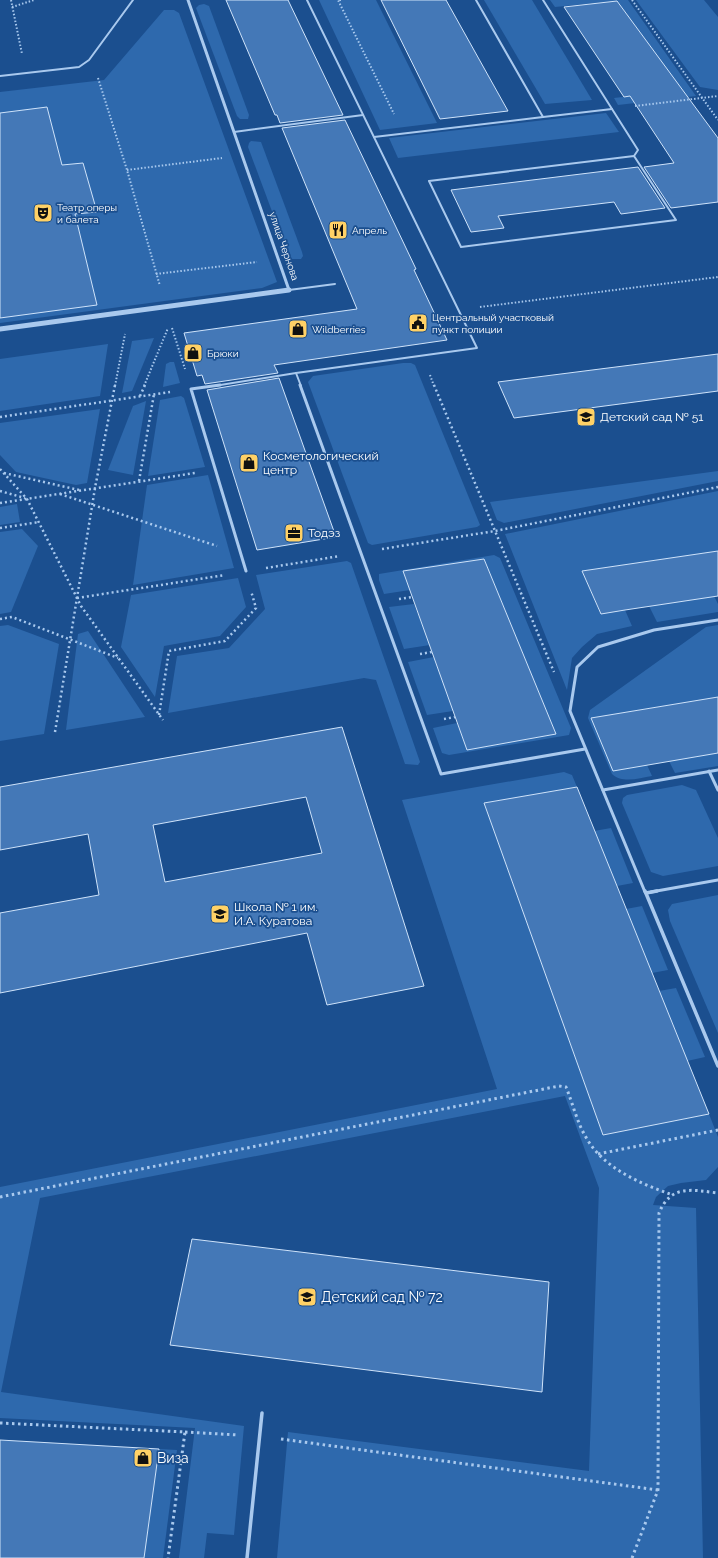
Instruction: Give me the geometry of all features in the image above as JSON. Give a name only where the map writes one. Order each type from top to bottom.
[{"type":"street","name":"улица Чернова","points":[[0,329],[289,290],[188,0]]},
{"type":"lane","points":[[0,76],[79,66],[89,60],[133,0]]},
{"type":"lane","points":[[246,571],[191,389],[477,348],[307,0]]},
{"type":"lane","points":[[476,0],[543,117]]},
{"type":"lane","points":[[543,0],[638,150],[634,156],[429,181],[461,247],[676,220],[634,156]]},
{"type":"lane","points":[[374,136],[612,109]]},
{"type":"lane","points":[[234,132],[363,115]]},
{"type":"lane","points":[[289,290],[335,284]]},
{"type":"lane","points":[[296,373],[441,774],[586,749]]},
{"type":"lane","points":[[718,620],[654,630],[598,647],[577,667],[570,711],[718,1066]]},
{"type":"lane","points":[[603,790],[718,770]]},
{"type":"lane","points":[[709,771],[718,790]]},
{"type":"lane","points":[[646,893],[718,880]]},
{"type":"lane","points":[[247,1558],[258,1436],[262,1413]]},
{"type":"path","points":[[11,0],[23,55],[15,56]]},
{"type":"path","points":[[12,7],[34,0]]},
{"type":"path","points":[[341,0],[338,0],[403,133]]},
{"type":"path","points":[[632,0],[718,120]]},
{"type":"path","points":[[97,76],[127,170],[162,292]]},
{"type":"path","points":[[612,109],[718,96]]},
{"type":"path","points":[[127,170],[225,158]]},
{"type":"path","points":[[156,274],[279,259]]},
{"type":"path","points":[[458,310],[718,277]]},
{"type":"path","points":[[0,417],[191,389],[170,322],[140,396]]},
{"type":"path","points":[[55,732],[95,488],[126,328]]},
{"type":"path","points":[[422,356],[555,675]]},
{"type":"path","points":[[139,481],[154,394]]},
{"type":"path","points":[[0,469],[27,499],[77,598],[162,720]]},
{"type":"path","points":[[0,503],[215,470]]},
{"type":"path","points":[[3,472],[82,490]]},
{"type":"path","points":[[77,598],[495,531],[718,487]]},
{"type":"path","points":[[0,491],[27,499]]},
{"type":"path","points":[[60,494],[240,553]]},
{"type":"path","points":[[0,528],[39,522]]},
{"type":"path","points":[[159,715],[169,651],[225,641],[256,608],[246,571]]},
{"type":"path","points":[[0,619],[12,617],[118,658]]},
{"type":"path","points":[[0,1197],[559,1086],[566,1088],[587,1139],[598,1154],[628,1175],[657,1190],[670,1194],[685,1191],[718,1193]]},
{"type":"path","points":[[598,1154],[718,1130]]},
{"type":"path","points":[[632,1558],[658,1490],[659,1213],[662,1201],[670,1194]]},
{"type":"path","points":[[0,1423],[258,1436],[658,1490]]},
{"type":"path","points":[[168,1558],[185,1432]]},
{"type":"shaded area","points":[[319,0],[376,0],[437,123],[380,130]]},
{"type":"shaded area","points":[[484,0],[532,0],[592,100],[545,104]]},
{"type":"shaded area","points":[[550,0],[628,0],[696,96],[618,105],[614,98],[682,90],[617,1],[555,7]]},
{"type":"shaded area","points":[[636,0],[704,0],[718,17],[718,90],[700,87]]},
{"type":"shaded area","points":[[204,4],[209,6],[249,115],[248,119],[240,119],[237,116],[196,8],[199,5]]},
{"type":"shaded area","points":[[164,10],[174,10],[179,13],[277,282],[262,288],[0,323],[0,92],[104,80]]},
{"type":"shaded area","points":[[606,113],[619,132],[398,158],[389,138]]},
{"type":"shaded area","points":[[251,141],[261,142],[302,252],[303,256],[301,259],[291,259],[289,257],[248,147]]},
{"type":"shaded area","points":[[154,338],[132,391],[122,393],[132,341]]},
{"type":"shaded area","points":[[108,344],[100,396],[0,411],[0,359]]},
{"type":"shaded area","points":[[174,362],[180,383],[163,387],[166,364]]},
{"type":"shaded area","points":[[411,363],[415,365],[480,525],[477,527],[372,545],[368,543],[308,382],[313,376]]},
{"type":"shaded area","points":[[181,396],[184,398],[205,467],[148,476],[160,400]]},
{"type":"shaded area","points":[[146,401],[133,475],[108,470],[133,406]]},
{"type":"shaded area","points":[[100,409],[87,483],[76,485],[16,472],[0,455],[0,423]]},
{"type":"shaded area","points":[[718,471],[718,481],[504,523],[497,520],[490,502]]},
{"type":"shaded area","points":[[208,475],[234,568],[133,585],[147,485]]},
{"type":"shaded area","points":[[718,491],[718,551],[582,571],[600,613],[625,610],[632,626],[597,634],[582,647],[572,658],[567,690],[505,534]]},
{"type":"shaded area","points":[[17,504],[20,522],[0,525],[0,507]]},
{"type":"shaded area","points":[[22,529],[38,546],[11,612],[0,614],[0,532]]},
{"type":"shaded area","points":[[494,555],[500,558],[571,728],[569,735],[449,755],[442,753],[433,728],[457,723],[467,750],[556,734],[484,559],[403,571],[410,590],[384,594],[379,580],[379,574]]},
{"type":"shaded area","points":[[347,561],[351,563],[420,762],[418,765],[405,764],[376,680],[364,678],[168,713],[177,656],[229,648],[265,609],[256,575]]},
{"type":"shaded area","points":[[238,578],[246,607],[220,636],[164,646],[155,697],[121,647],[131,595]]},
{"type":"shaded area","points":[[714,596],[718,604],[718,612],[657,622],[649,606]]},
{"type":"shaded area","points":[[414,604],[430,645],[404,649],[389,607]]},
{"type":"shaded area","points":[[8,625],[59,644],[44,734],[0,741],[0,626]]},
{"type":"shaded area","points":[[718,625],[718,697],[591,718],[613,770],[647,765],[652,776],[631,780],[616,777],[612,774],[588,718],[590,710],[706,627]]},
{"type":"shaded area","points":[[88,631],[145,717],[66,730],[78,634]]},
{"type":"shaded area","points":[[434,657],[453,711],[427,715],[408,662]]},
{"type":"shaded area","points":[[718,753],[718,766],[675,773],[669,761]]},
{"type":"shaded area","points":[[564,772],[572,775],[577,787],[484,803],[603,1135],[709,1114],[718,1137],[718,1167],[706,1180],[668,1186],[656,1197],[653,1205],[696,1208],[703,1558],[277,1558],[288,1432],[589,1471],[599,1188],[565,1096],[40,1198],[1,1392],[244,1426],[234,1535],[207,1533],[204,1558],[179,1558],[195,1428],[0,1418],[0,1187],[497,1089],[402,800]]},
{"type":"shaded area","points":[[682,785],[696,790],[718,838],[718,866],[663,876],[651,872],[622,803],[623,798],[627,795]]},
{"type":"shaded area","points":[[611,828],[633,883],[617,886],[594,831]]},
{"type":"shaded area","points":[[718,895],[718,1033],[670,921],[668,910],[672,904]]},
{"type":"shaded area","points":[[642,906],[668,970],[652,973],[626,909]]},
{"type":"shaded area","points":[[676,988],[705,1057],[687,1061],[659,991]]},
{"type":"shaded area","points":[[159,1449],[177,1450],[163,1558],[144,1558]]},
{"type":"building","points":[[226,0],[288,0],[343,115],[280,123],[277,115],[275,115]]},
{"type":"building","points":[[381,0],[446,0],[508,111],[440,119]]},
{"type":"building","points":[[617,1],[718,138],[718,202],[671,208],[644,167],[674,163],[630,96],[624,97],[564,7]]},
{"type":"building","name":"Театр оперы и балета","points":[[47,107],[62,165],[83,163],[97,212],[75,214],[97,305],[0,318],[0,113]]},
{"type":"building","points":[[345,120],[416,269],[414,270],[447,340],[274,365],[278,373],[205,384],[202,375],[197,376],[184,333],[357,309],[282,128]]},
{"type":"building","points":[[638,167],[665,208],[621,214],[614,202],[498,216],[504,228],[471,232],[451,190]]},
{"type":"building","points":[[718,354],[718,391],[514,418],[498,382]]},
{"type":"building","points":[[279,378],[336,537],[257,550],[207,390]]},
{"type":"building","points":[[718,551],[718,596],[601,614],[582,571]]},
{"type":"building","points":[[484,559],[556,734],[467,750],[403,571]]},
{"type":"building","points":[[718,697],[718,753],[613,771],[591,718]]},
{"type":"building","points":[[342,727],[424,986],[327,1005],[307,933],[0,993],[0,913],[99,895],[88,834],[0,850],[0,787]],"holes":[[[306,797],[322,853],[165,882],[153,825]]]},
{"type":"building","points":[[577,787],[709,1114],[603,1135],[484,803]]},
{"type":"building","points":[[192,1239],[549,1282],[542,1392],[170,1345]]},
{"type":"building","points":[[0,1440],[159,1449],[144,1558],[0,1558]]},
{"type":"place","name":"Театр оперы и балета","points":[[43,213]]},
{"type":"place","name":"Апрель","points":[[338,230]]},
{"type":"place","name":"Центральный участковый пункт полиции","points":[[418,323]]},
{"type":"place","name":"Wildberries","points":[[298,329]]},
{"type":"place","name":"Брюки","points":[[193,353]]},
{"type":"place","name":"Детский сад № 51","points":[[586,417]]},
{"type":"place","name":"Косметологический центр","points":[[249,463]]},
{"type":"place","name":"Тодэз","points":[[294,533]]},
{"type":"place","name":"Школа № 1 им. И.А. Куратова","points":[[220,914]]},
{"type":"place","name":"Детский сад № 72","points":[[307,1297]]},
{"type":"place","name":"Виза","points":[[143,1458]]}]
